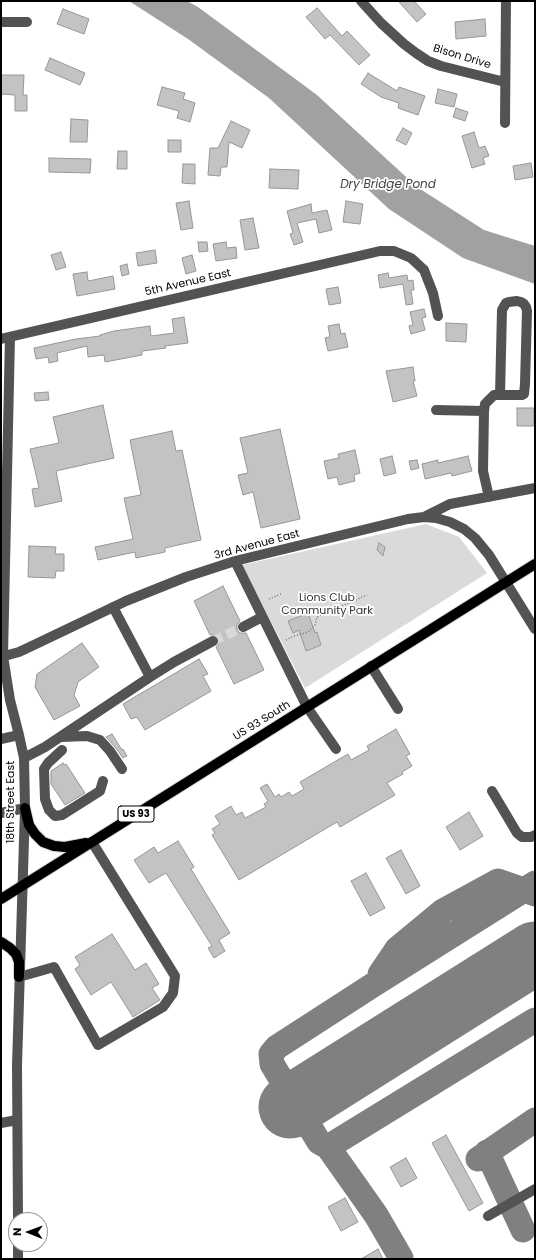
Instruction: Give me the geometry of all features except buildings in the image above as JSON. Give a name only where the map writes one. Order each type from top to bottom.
[{"type":"main road","name":"US 93 South","points":[[1,899],[535,564]]},
{"type":"main road","points":[[25,808],[29,825],[43,842],[54,846],[65,847],[92,842]]},
{"type":"main road","points":[[1,942],[16,954],[19,962],[19,977]]},
{"type":"street","name":"Bison Drive","points":[[361,1],[381,23],[404,44],[428,60],[440,66],[505,82]]},
{"type":"street","points":[[505,123],[506,1]]},
{"type":"street","points":[[1,22],[27,22]]},
{"type":"street","name":"5th Avenue East","points":[[5,338],[380,251],[394,251],[411,258],[424,270],[433,293],[438,316]]},
{"type":"street","points":[[489,497],[483,471],[484,405],[494,395],[500,395],[522,395],[524,394],[527,311],[524,304],[517,301],[506,303],[502,310],[500,395]]},
{"type":"street","name":"18th Street East","points":[[5,338],[2,656],[10,700],[24,758],[25,808],[17,1065],[18,1212]]},
{"type":"street","points":[[436,410],[484,411]]},
{"type":"street","points":[[424,517],[450,504],[535,488]]},
{"type":"street","name":"3rd Avenue East","points":[[2,656],[19,652],[113,607],[186,577],[236,561],[408,519],[424,517],[436,518],[450,522],[464,529],[475,538],[489,555],[535,630]]},
{"type":"street","points":[[236,561],[307,707],[336,749]]},
{"type":"street","points":[[113,607],[150,677]]},
{"type":"street","points":[[243,627],[262,617]]},
{"type":"street","points":[[24,758],[61,737],[174,662],[213,641]]},
{"type":"street","points":[[371,666],[398,709]]},
{"type":"street","points":[[1,739],[19,735]]},
{"type":"street","points":[[61,737],[87,736],[100,740],[110,751],[122,769]]},
{"type":"street","points":[[62,750],[48,762],[44,769],[46,799],[49,810],[55,816],[62,815],[100,791],[102,781]]},
{"type":"street","points":[[492,791],[517,833],[522,837],[531,837],[535,835]]},
{"type":"street","points":[[1,814],[25,808]]},
{"type":"street","points":[[19,977],[54,967],[98,1045],[163,1007],[173,993],[175,976],[92,842]]},
{"type":"street","points":[[1,1123],[17,1120]]},
{"type":"street","points":[[488,1216],[535,1189]]},
{"type":"path","points":[[269,599],[281,594]]},
{"type":"path","points":[[286,640],[308,632],[315,625],[317,617],[367,595]]},
{"type":"green space","name":"Lions Club Community Park","points":[[426,524],[459,537],[487,573],[305,688],[242,565]]},
{"type":"water","name":"Dry Bridge Pond","points":[[129,1],[187,1],[198,7],[317,95],[417,187],[484,230],[535,246],[535,284],[463,258],[389,209],[269,98],[188,39]]},
{"type":"taxiway","points":[[380,974],[397,949],[443,911],[498,881],[535,894]]},
{"type":"taxiway","points":[[401,1258],[376,1215],[328,1147],[319,1142],[272,1064],[271,1054],[277,1047],[535,883]]},
{"type":"taxiway","points":[[328,1147],[535,1020]]},
{"type":"taxiway","points":[[478,1159],[535,1120]]},
{"type":"taxiway","points":[[487,1152],[523,1230]]},
{"type":"runway","points":[[290,1107],[535,953]]},
{"type":"tunnel","points":[[213,641],[243,627]]}]
